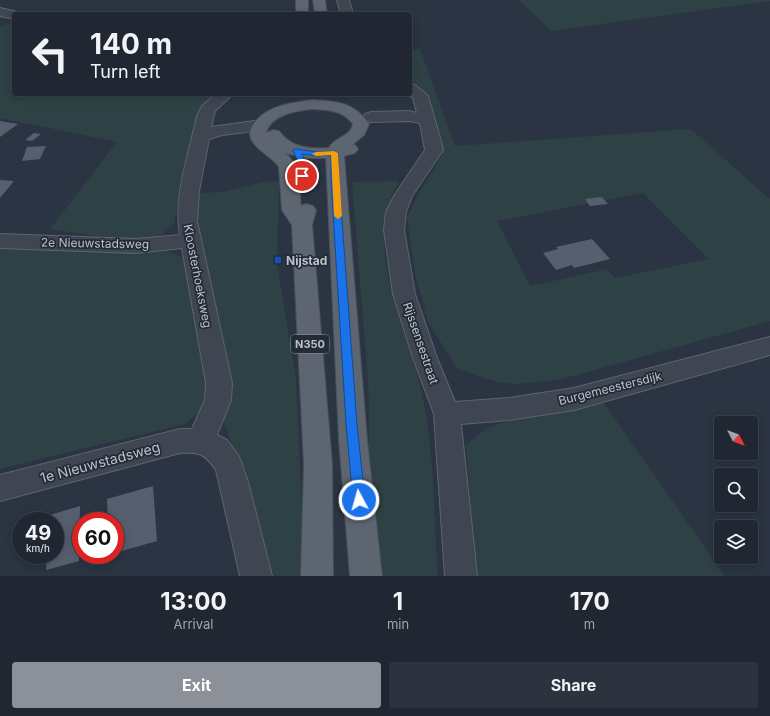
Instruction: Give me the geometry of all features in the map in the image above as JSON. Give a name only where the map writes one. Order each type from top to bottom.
[{"type":"main road","points":[[302,0],[302,12]]},
{"type":"main road","points":[[319,0],[321,12]]},
{"type":"main road","points":[[275,143],[276,114],[296,100],[329,105],[337,97],[367,121]]},
{"type":"main road","points":[[275,143],[273,128],[282,119],[299,111],[296,100]]},
{"type":"main road","points":[[341,151],[338,146],[357,134],[361,128],[360,120],[367,121]]},
{"type":"main road","points":[[275,143],[318,154],[341,151],[366,140],[367,121]]},
{"type":"main road","name":"N350","points":[[275,143],[289,169],[292,210],[302,225],[318,464],[317,576]]},
{"type":"main road","name":"N350","points":[[341,151],[339,223],[353,440],[366,576]]},
{"type":"street","points":[[343,0],[346,12]]},
{"type":"street","points":[[0,12],[12,15]]},
{"type":"street","name":"Rijssensestraat","points":[[412,90],[420,96],[434,145],[434,150],[403,196],[396,212],[394,230],[404,294],[425,358],[447,414],[461,576]]},
{"type":"street","name":"Kloosterhoeksweg","points":[[201,440],[218,400],[219,383],[194,254],[186,221],[195,159],[208,109],[223,96]]},
{"type":"street","points":[[367,121],[413,126],[427,120]]},
{"type":"street","points":[[202,136],[216,141],[275,143]]},
{"type":"street","name":"2e Nieuwstadsweg","points":[[0,241],[136,246],[190,240]]},
{"type":"street","name":"Burgemeestersdijk","points":[[447,414],[509,410],[574,399],[770,346]]},
{"type":"street","points":[[201,440],[217,449],[228,464],[234,482],[256,576]]},
{"type":"street","name":"1e Nieuwstadsweg","points":[[0,488],[180,441],[201,440]]},
{"type":"shaded area","points":[[519,0],[770,0],[770,1],[551,31]]},
{"type":"shaded area","points":[[12,22],[12,96],[215,96],[208,100],[198,113],[174,224],[157,238],[137,242],[50,229],[117,142],[0,118],[0,27]]},
{"type":"shaded area","points":[[420,49],[455,146],[689,129],[693,131],[770,199],[770,321],[559,380],[516,384],[498,382],[457,368],[428,322],[415,274],[407,218],[418,195],[441,157],[444,147],[428,95],[412,84],[412,50]],"holes":[[[643,193],[709,259],[615,278],[607,269],[530,286],[497,221]]]},
{"type":"shaded area","points":[[279,181],[277,263],[296,378],[305,576],[267,576],[246,469],[232,446],[222,416],[192,225],[196,193],[223,192],[262,182]]},
{"type":"shaded area","points":[[399,181],[387,210],[384,245],[392,295],[414,366],[426,415],[433,475],[438,576],[380,576],[368,473],[368,380],[352,182]]},
{"type":"shaded area","points":[[0,245],[165,250],[182,257],[186,271],[207,394],[200,411],[185,424],[0,469]]},
{"type":"shaded area","points":[[601,399],[714,560],[714,564],[717,564],[725,576],[476,576],[466,445],[487,428],[527,416]]},
{"type":"building","points":[[0,121],[18,124],[0,137]]},
{"type":"building","points":[[34,133],[41,134],[32,141],[25,140]]},
{"type":"building","points":[[46,146],[40,159],[22,161],[27,147]]},
{"type":"building","points":[[0,180],[14,181],[0,198]]},
{"type":"building","points":[[602,197],[608,204],[590,206],[585,199]]},
{"type":"building","points":[[592,239],[610,259],[574,268],[572,265],[556,270],[543,253],[558,249],[556,247]]},
{"type":"building","points":[[153,486],[157,541],[124,550],[124,512],[108,512],[107,499]]},
{"type":"building","points":[[80,506],[80,512],[72,512],[72,563],[46,570],[46,564],[64,564],[64,512],[60,512]]},
{"type":"slow traffic","points":[[316,154],[334,153],[338,216]]},
{"type":"place","name":"Nijstad","points":[[278,260]]},
{"type":"route","points":[[302,176],[301,159],[296,151],[318,154],[334,153],[353,440],[359,500]]}]
